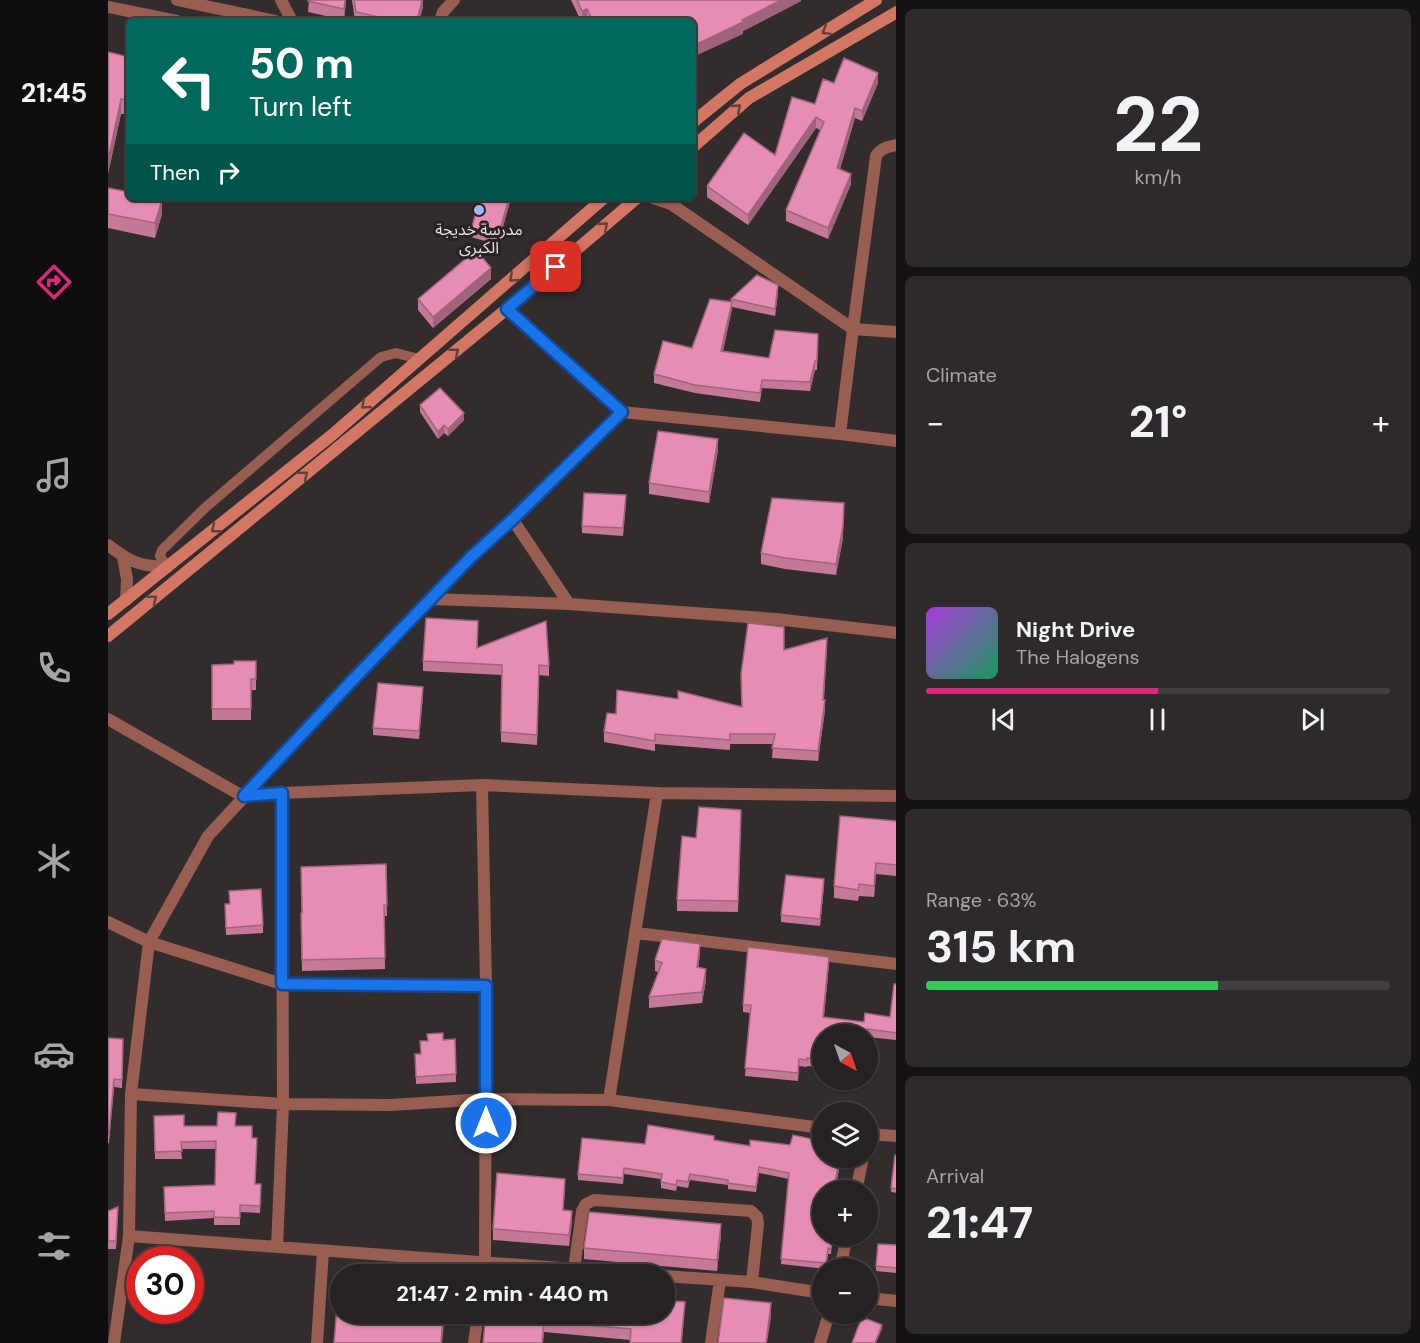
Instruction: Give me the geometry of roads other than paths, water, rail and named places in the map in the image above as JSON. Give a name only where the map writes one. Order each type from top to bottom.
[{"type":"street","points":[[177,0],[262,18]]},
{"type":"street","points":[[281,0],[290,18]]},
{"type":"street","points":[[441,11],[454,0]]},
{"type":"street","points":[[696,120],[740,84],[876,0]]},
{"type":"street","points":[[108,7],[162,18]]},
{"type":"street","points":[[696,144],[749,98],[896,13]]},
{"type":"street","points":[[840,434],[876,156],[884,147],[896,145]]},
{"type":"street","points":[[108,614],[332,435],[601,201]]},
{"type":"street","points":[[108,636],[507,309],[633,201]]},
{"type":"street","points":[[669,201],[853,329],[896,332]]},
{"type":"street","points":[[507,309],[622,412],[896,441]]},
{"type":"street","points":[[114,1343],[129,1236],[131,1094],[148,942],[208,836],[471,557],[622,412]]},
{"type":"street","points":[[513,519],[569,604]]},
{"type":"street","points":[[108,545],[135,563],[167,567]]},
{"type":"street","points":[[123,556],[127,579],[126,600]]},
{"type":"street","points":[[431,598],[569,604],[776,620],[896,633]]},
{"type":"street","points":[[108,719],[244,796],[482,784],[657,794],[896,796]]},
{"type":"street","points":[[482,784],[486,986],[484,1264]]},
{"type":"street","points":[[277,1247],[283,1104],[282,793]]},
{"type":"street","points":[[609,1100],[657,794]]},
{"type":"street","points":[[108,922],[148,942],[282,984],[486,986]]},
{"type":"street","points":[[636,933],[896,964]]},
{"type":"street","points":[[131,1094],[283,1104],[390,1105],[486,1100],[609,1100],[812,1127]]},
{"type":"street","points":[[878,1136],[896,1136]]},
{"type":"street","points":[[575,1264],[582,1211],[590,1201],[751,1211],[757,1217],[758,1224],[752,1282]]},
{"type":"street","points":[[129,1236],[323,1251],[439,1264]]},
{"type":"street","points":[[317,1343],[323,1251]]},
{"type":"street","points":[[675,1277],[752,1282],[812,1291]]},
{"type":"street","points":[[711,1343],[720,1280]]},
{"type":"street","points":[[878,1299],[896,1301]]},
{"type":"street","points":[[474,1343],[477,1324]]},
{"type":"street","points":[[820,1343],[826,1324]]},
{"type":"lane","points":[[167,567],[160,556],[162,550],[191,521],[381,357],[396,353],[419,359]]},
{"type":"place","name":"مدرسة خديجة الكبرى","points":[[479,210]]}]
